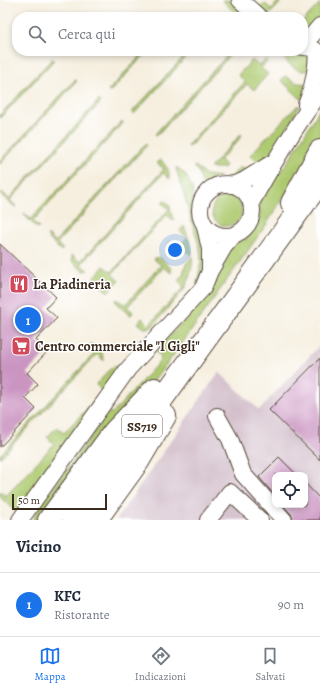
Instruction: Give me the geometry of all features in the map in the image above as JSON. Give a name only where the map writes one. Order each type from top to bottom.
[{"type":"highway","points":[[258,268],[306,174],[320,151]]},
{"type":"highway","name":"SS719","points":[[74,520],[320,182]]},
{"type":"highway","points":[[258,268],[320,202]]},
{"type":"highway","points":[[49,520],[114,432],[211,332]]},
{"type":"highway","points":[[96,520],[139,460],[211,332]]},
{"type":"street","points":[[240,0],[253,12]]},
{"type":"street","points":[[308,40],[320,26]]},
{"type":"street","points":[[297,124],[313,89],[320,64],[317,52],[308,47]]},
{"type":"street","points":[[251,203],[297,124],[320,93]]},
{"type":"street","points":[[232,185],[274,162]]},
{"type":"street","points":[[205,227],[218,235],[234,235],[241,232],[251,219],[252,211],[251,203],[244,192],[232,185],[224,184],[216,186],[204,196],[200,212],[210,249],[210,271]]},
{"type":"street","points":[[20,520],[128,369],[203,288],[210,271],[224,246],[234,235]]},
{"type":"street","points":[[217,416],[230,439],[243,474],[284,520]]},
{"type":"street","points":[[208,520],[230,492],[260,520]]},
{"type":"shaded area","points":[[320,345],[320,520],[116,520],[219,372],[259,410]]},
{"type":"green space","points":[[222,0],[231,0],[243,11],[234,12]]},
{"type":"green space","points":[[280,0],[283,0],[272,12],[263,12],[259,8],[264,3],[271,9]]},
{"type":"green space","points":[[320,3],[320,20],[308,34],[308,16]]},
{"type":"green space","points":[[309,52],[311,69],[301,71],[281,56],[308,56]]},
{"type":"green space","points":[[140,56],[143,56],[110,92],[108,91]]},
{"type":"green space","points":[[184,56],[187,56],[134,114],[132,112]]},
{"type":"green space","points":[[226,56],[229,56],[157,135],[155,134]]},
{"type":"green space","points":[[52,59],[54,60],[0,118],[0,115]]},
{"type":"green space","points":[[266,59],[268,61],[261,68],[268,74],[254,90],[247,84],[189,147],[187,146],[245,82],[238,75],[252,60],[259,66]]},
{"type":"green space","points":[[285,76],[297,83],[308,84],[302,100],[281,80]]},
{"type":"green space","points":[[75,80],[77,81],[0,164],[0,161]]},
{"type":"green space","points":[[99,100],[101,102],[10,200],[17,207],[1,195],[2,192],[9,199]]},
{"type":"green space","points":[[298,105],[299,107],[280,140],[263,162],[254,170],[243,175],[232,176],[241,166],[248,172],[257,162],[250,155]]},
{"type":"green space","points":[[320,109],[320,139],[266,225],[176,352],[43,520],[33,520],[38,509],[108,413],[113,413],[160,361],[161,356],[155,352],[209,292],[225,254],[231,245],[247,238],[256,227],[260,213],[259,202],[291,157]]},
{"type":"green space","points":[[122,121],[123,123],[33,221],[40,228],[36,227],[24,215],[24,213],[31,219]]},
{"type":"green space","points":[[241,134],[242,136],[220,160],[226,166],[224,168],[210,168]]},
{"type":"green space","points":[[145,144],[147,145],[57,243],[63,250],[60,250],[48,238],[48,235],[55,242]]},
{"type":"green space","points":[[161,160],[168,169],[170,179],[163,173],[81,264],[88,270],[83,271],[72,261],[72,255],[80,262],[164,169],[157,163]]},
{"type":"green space","points":[[194,166],[206,175],[220,177],[203,185],[199,173]]},
{"type":"green space","points":[[177,167],[185,174],[192,187],[193,220],[202,237],[207,261],[197,284],[201,261],[200,249],[176,168]]},
{"type":"green space","points":[[227,196],[238,200],[242,211],[238,222],[227,226],[216,222],[212,211],[216,200]]},
{"type":"green space","points":[[165,201],[169,204],[174,221],[167,215],[112,274],[119,281],[108,292],[93,279],[104,266],[112,272],[169,209],[162,203]]},
{"type":"green space","points":[[184,226],[190,242],[192,256],[182,247],[175,254],[168,246],[170,242],[177,248],[187,238],[180,231]]},
{"type":"green space","points":[[192,256],[191,272],[185,288],[151,328],[144,328],[138,323],[142,318],[149,325],[184,287],[178,280],[183,274],[186,264]]},
{"type":"green space","points":[[157,257],[171,268],[171,273],[164,267],[127,307],[133,312],[131,315],[116,302],[116,300],[117,299],[125,305],[161,265],[154,259]]},
{"type":"green space","points":[[91,344],[100,351],[104,361],[97,354],[0,458],[0,455],[94,354],[87,347]]},
{"type":"green space","points":[[115,366],[118,368],[117,374],[20,510],[15,512],[0,497],[0,491],[6,496],[54,444],[47,437],[57,427],[64,433],[103,392],[96,385],[111,368]]},
{"type":"building","name":"Centro commerciale \"I Gigli\"","points":[[0,244],[56,297],[46,308],[57,318],[36,340],[48,351],[27,373],[38,384],[25,398],[36,409],[0,447]]},
{"type":"building","points":[[320,358],[320,460],[269,410]]},
{"type":"building","points":[[279,457],[294,472],[272,472],[272,492],[259,477]]},
{"type":"building","points":[[308,486],[320,499],[320,520],[293,520],[291,514],[286,508],[308,508]]},
{"type":"place","name":"La Piadineria","points":[[19,284]]},
{"type":"place","name":"KFC","points":[[28,320]]},
{"type":"place","name":"Centro commerciale \"I Gigli\"","points":[[21,346]]}]
